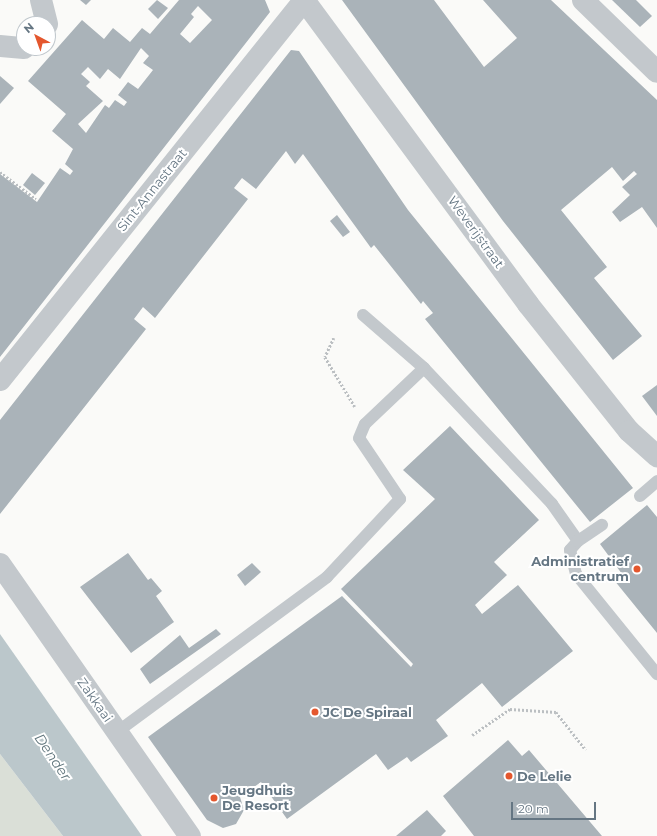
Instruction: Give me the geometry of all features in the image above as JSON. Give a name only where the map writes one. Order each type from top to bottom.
[{"type":"street","points":[[42,0],[45,16]]},
{"type":"street","name":"Sint-Annastraat","points":[[0,380],[304,0]]},
{"type":"street","name":"Weverijstraat","points":[[304,0],[528,304],[629,430],[657,456]]},
{"type":"street","points":[[583,0],[657,72]]},
{"type":"street","points":[[0,46],[16,47]]},
{"type":"street","name":"Zakkaai","points":[[0,564],[190,836]]},
{"type":"lane","points":[[363,315],[424,368],[552,504],[578,541]]},
{"type":"lane","points":[[117,732],[327,577],[400,499],[359,438],[365,424],[424,368]]},
{"type":"lane","points":[[640,496],[657,481]]},
{"type":"lane","points":[[602,525],[578,541],[570,550],[576,574],[657,674]]},
{"type":"path","points":[[0,172],[36,199]]},
{"type":"path","points":[[334,338],[325,357],[365,424]]},
{"type":"path","points":[[472,735],[510,709],[556,712],[586,750]]},
{"type":"shaded area","points":[[0,754],[63,836],[0,836]]},
{"type":"water","name":"Dender","points":[[0,634],[142,836],[63,836],[0,754]]},
{"type":"building","points":[[80,0],[91,0],[86,5]]},
{"type":"building","points":[[157,0],[168,8],[158,19],[148,9]]},
{"type":"building","points":[[179,0],[265,0],[270,12],[0,357],[0,174],[37,202],[60,168],[70,175],[73,171],[65,164],[73,149],[52,131],[66,114],[28,81],[50,56],[56,56],[56,49],[82,20],[104,39],[113,28],[130,42],[142,28],[150,34]],"holes":[[[198,6],[212,20],[190,43],[180,34],[194,17],[191,14]],[[141,48],[149,56],[143,63],[153,70],[138,89],[128,82],[118,95],[127,102],[124,106],[115,100],[109,108],[105,105],[86,133],[78,124],[103,101],[86,86],[90,82],[81,74],[88,67],[100,79],[108,69],[120,79]]]},
{"type":"building","points":[[342,0],[434,0],[484,67],[517,38],[483,0],[551,0],[657,100],[657,228],[642,207],[620,222],[612,212],[630,195],[622,187],[637,174],[634,171],[623,181],[612,167],[561,210],[607,267],[594,278],[642,336],[613,360],[503,221]]},
{"type":"building","points":[[612,0],[636,0],[652,16],[640,27]]},
{"type":"building","points":[[291,50],[299,51],[408,210],[633,488],[590,522],[425,319],[433,313],[423,301],[421,304],[374,245],[371,248],[303,154],[295,164],[286,151],[256,189],[242,178],[234,188],[248,199],[155,318],[143,307],[134,319],[146,329],[0,514],[0,420]]},
{"type":"building","points":[[0,76],[14,88],[0,104]]},
{"type":"building","points":[[32,173],[45,183],[35,195],[23,185]]},
{"type":"building","points":[[337,215],[350,232],[343,237],[330,221]]},
{"type":"building","points":[[657,385],[657,416],[642,396]]},
{"type":"building","points":[[450,426],[539,520],[494,562],[507,575],[475,605],[482,614],[518,585],[573,651],[502,707],[482,683],[436,720],[448,736],[411,762],[407,757],[388,770],[376,754],[287,819],[261,782],[240,797],[244,810],[236,824],[223,828],[207,820],[148,737],[342,596],[411,667],[413,664],[341,589],[435,499],[403,470]]},
{"type":"building","name":"Administratief centrum","points":[[647,505],[657,517],[657,633],[614,580],[622,574],[600,544]]},
{"type":"building","points":[[128,553],[148,580],[151,578],[162,591],[156,596],[174,622],[131,653],[80,587]]},
{"type":"building","points":[[252,563],[261,572],[245,586],[237,575]]},
{"type":"building","points":[[216,629],[221,634],[150,684],[140,669],[180,635],[189,648]]},
{"type":"building","name":"De Lelie","points":[[508,740],[522,756],[529,750],[602,836],[474,836],[443,796]]},
{"type":"building","points":[[427,810],[446,831],[441,836],[396,836]]},
{"type":"place","name":"Administratief centrum","points":[[637,569]]},
{"type":"place","name":"JC De Spiraal","points":[[315,712]]},
{"type":"place","name":"De Lelie","points":[[509,776]]},
{"type":"place","name":"Jeugdhuis De Resort","points":[[214,798]]}]
